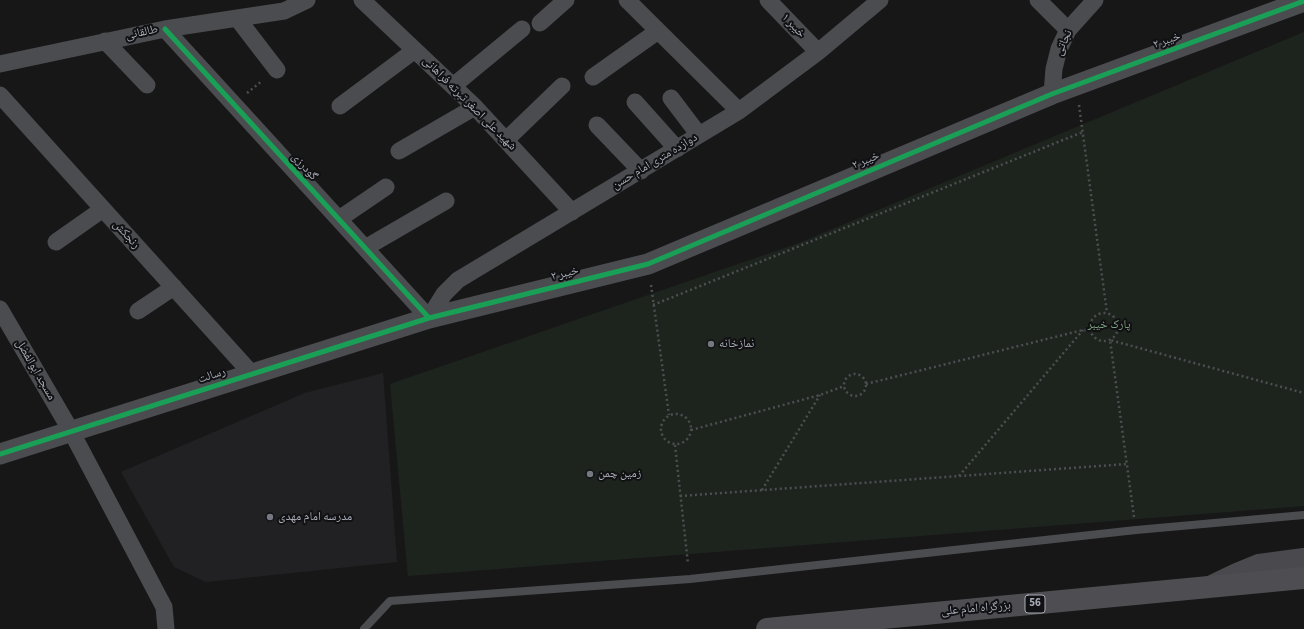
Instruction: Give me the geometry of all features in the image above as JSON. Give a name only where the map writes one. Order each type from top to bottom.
[{"type":"highway","name":"بزرگراه امام علی","points":[[767,629],[1304,578]]},
{"type":"main road","points":[[1212,587],[1259,565],[1304,559]]},
{"type":"street","name":"طالقانی","points":[[0,64],[165,29],[284,11],[307,0]]},
{"type":"street","name":"شهید علی اصغر تبرته فراهانی","points":[[362,0],[475,107],[572,212]]},
{"type":"street","points":[[540,23],[566,0]]},
{"type":"street","points":[[627,0],[739,111]]},
{"type":"street","name":"خیبر ۱","points":[[768,0],[818,52]]},
{"type":"street","name":"دوازده متری امام حسن","points":[[429,318],[444,294],[458,280],[739,111],[818,52],[880,0]]},
{"type":"street","points":[[1038,0],[1068,30]]},
{"type":"street","name":"نجاتی","points":[[1052,94],[1054,70],[1059,49],[1068,30],[1095,0]]},
{"type":"street","name":"خیبر ۲","points":[[429,318],[648,264],[1052,94],[1304,1]]},
{"type":"street","points":[[237,18],[277,70]]},
{"type":"street","name":"گودرزی","points":[[165,29],[429,318]]},
{"type":"street","points":[[453,86],[522,29]]},
{"type":"street","points":[[593,77],[658,31]]},
{"type":"street","points":[[105,41],[147,85]]},
{"type":"street","points":[[340,106],[415,50]]},
{"type":"street","points":[[506,140],[562,86]]},
{"type":"street","name":"رنجکش","points":[[0,95],[252,374]]},
{"type":"street","points":[[671,98],[699,135]]},
{"type":"street","points":[[635,102],[677,149]]},
{"type":"street","points":[[399,151],[475,107]]},
{"type":"street","points":[[597,125],[641,171]]},
{"type":"street","points":[[339,219],[386,187]]},
{"type":"street","points":[[365,248],[446,201]]},
{"type":"street","points":[[56,242],[103,209]]},
{"type":"street","points":[[138,311],[174,287]]},
{"type":"street","name":"مسجد ابوالفضل","points":[[2,316],[70,431],[164,607],[166,629]]},
{"type":"street","name":"رسالت","points":[[0,454],[429,318]]},
{"type":"lane","points":[[364,629],[390,601],[690,579],[1136,530],[1304,515]]},
{"type":"path","points":[[234,104],[277,70]]},
{"type":"path","points":[[1076,85],[1107,313]]},
{"type":"path","points":[[653,305],[1082,132]]},
{"type":"path","points":[[648,264],[669,415]]},
{"type":"path","points":[[1110,340],[1117,334],[1119,325],[1115,317],[1107,313],[1098,314],[1090,326],[1096,339],[1106,341],[1110,340],[1304,393]]},
{"type":"path","points":[[866,384],[1083,330],[1091,330]]},
{"type":"path","points":[[959,476],[1083,330]]},
{"type":"path","points":[[1110,340],[1136,530]]},
{"type":"path","points":[[856,374],[863,377],[866,384],[863,394],[856,397],[846,393],[844,386],[845,379],[848,376],[856,374]]},
{"type":"path","points":[[691,430],[820,395],[844,386]]},
{"type":"path","points":[[762,490],[820,395]]},
{"type":"path","points":[[669,415],[682,415],[689,421],[691,430],[688,439],[675,445],[666,441],[661,432],[662,422],[669,415]]},
{"type":"path","points":[[675,445],[690,579]]},
{"type":"path","points":[[680,496],[1127,464]]},
{"type":"shaded area","name":"مدرسه امام مهدی","points":[[383,373],[397,562],[206,582],[174,567],[121,472],[305,393]]},
{"type":"green space","name":"پارک خیبر","points":[[1304,32],[1304,506],[408,576],[390,384],[799,243]]},
{"type":"cycle path","points":[[0,454],[429,318],[648,264],[1052,94],[1304,1]]},
{"type":"cycle path","points":[[165,29],[429,318]]},
{"type":"place","name":"نمازخانه","points":[[711,344]]},
{"type":"place","name":"زمین چمن","points":[[590,474]]},
{"type":"place","name":"مدرسه امام مهدی","points":[[270,517]]}]
